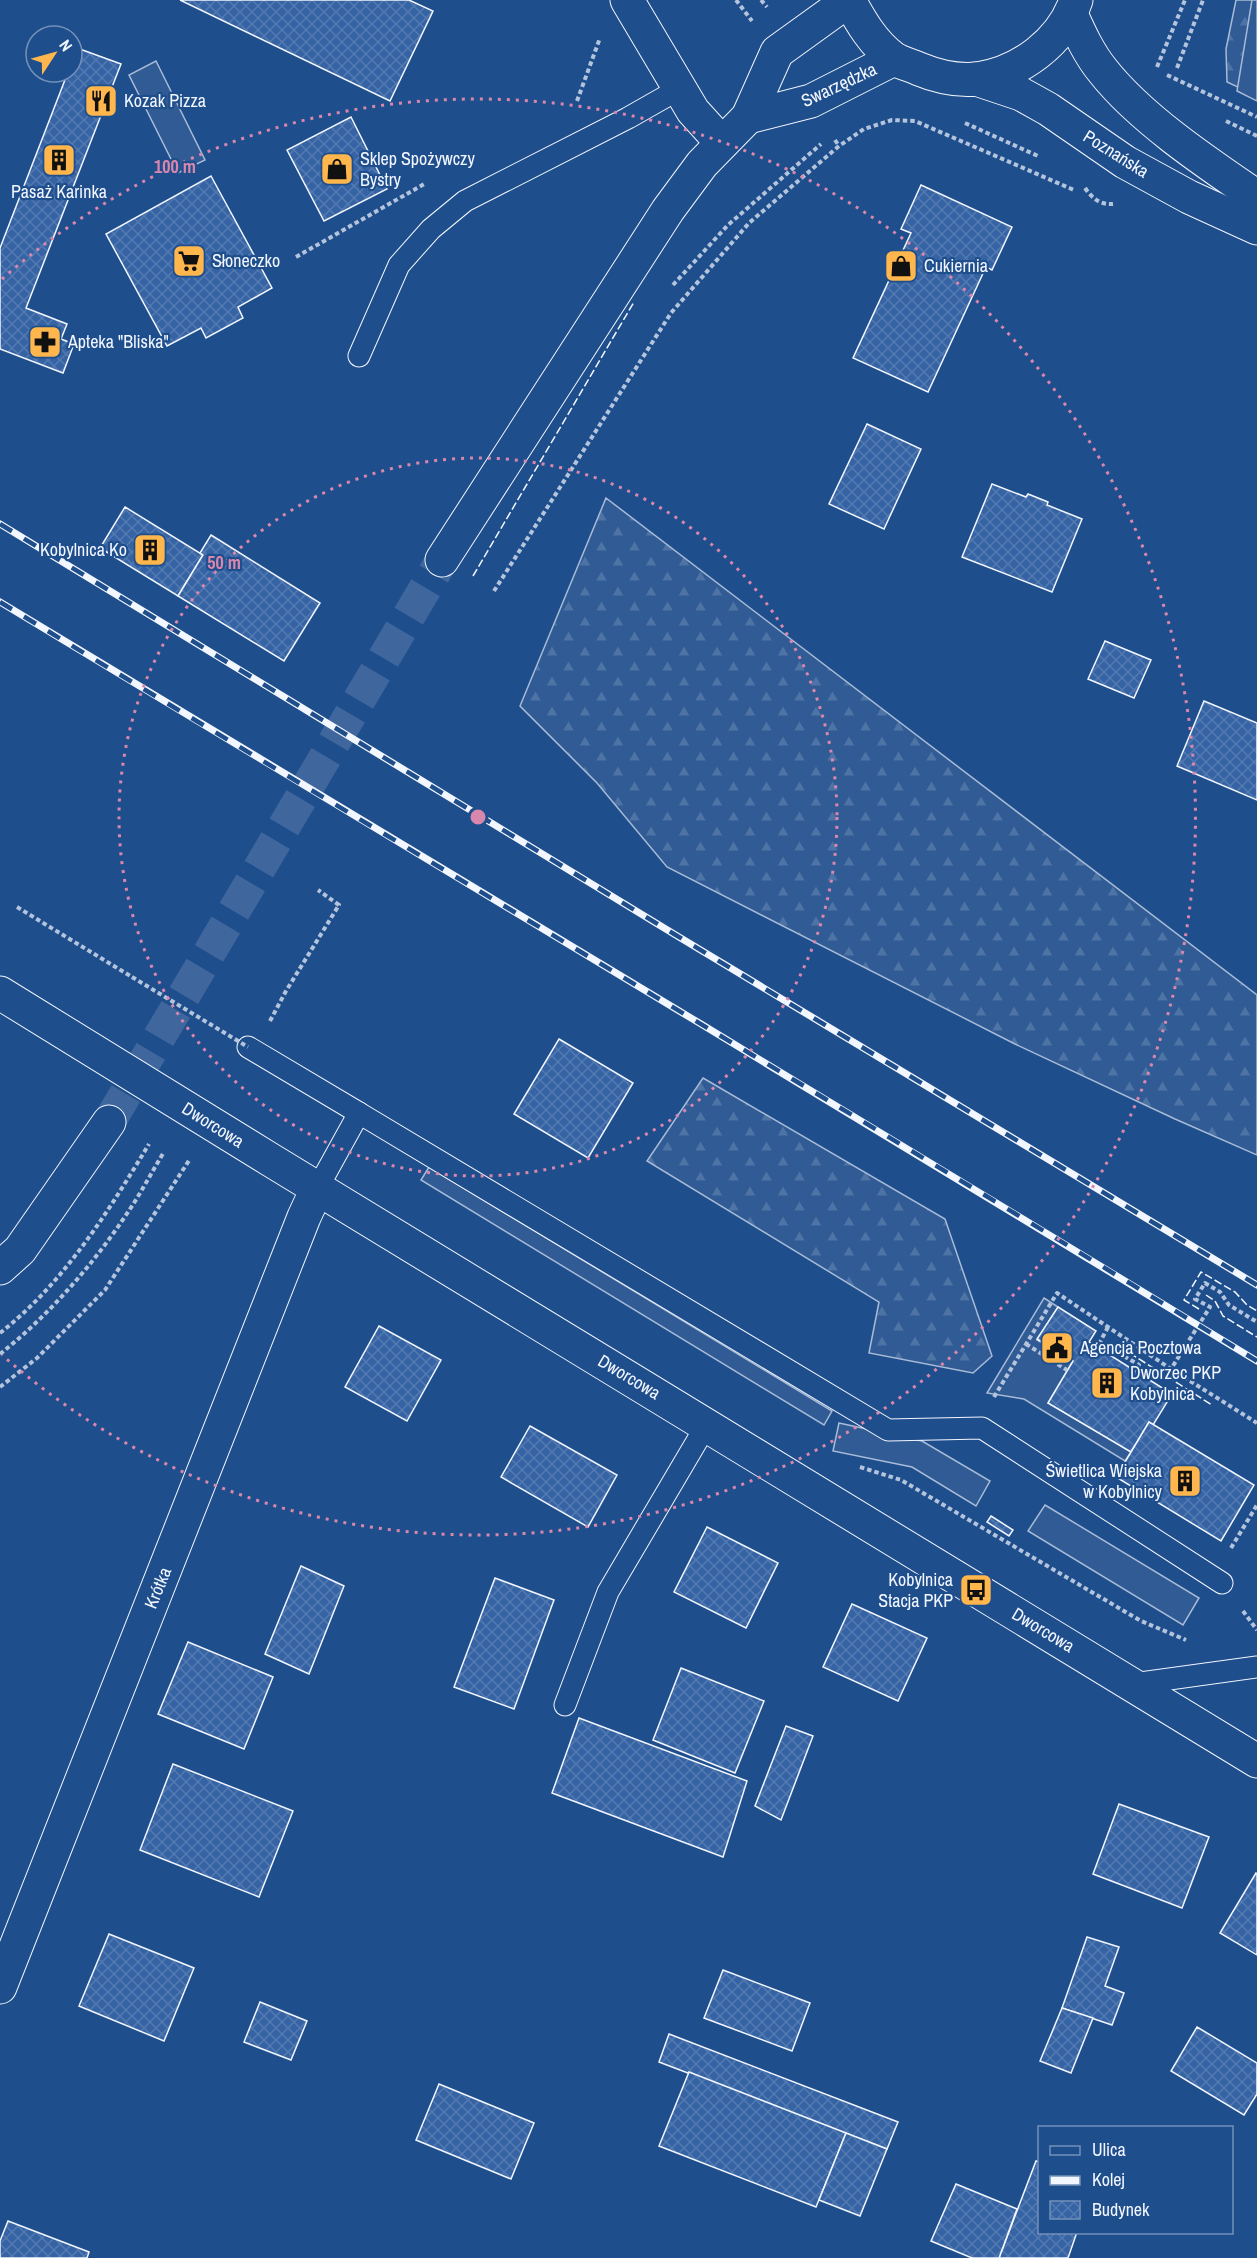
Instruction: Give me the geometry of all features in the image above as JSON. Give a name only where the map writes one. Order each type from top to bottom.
[{"type":"street","points":[[627,0],[693,111],[722,143]]},
{"type":"street","points":[[442,560],[668,210],[702,164],[748,117],[777,52],[849,0],[869,35],[894,59],[937,76],[976,79],[1014,69],[1047,46],[1074,7]]},
{"type":"street","points":[[1074,7],[1085,44],[1103,71],[1135,104],[1198,156],[1257,197]]},
{"type":"street","name":"Swarzędzka","points":[[748,117],[811,101],[894,59]]},
{"type":"street","name":"Poznańska","points":[[976,79],[1021,94],[1048,109],[1125,162],[1189,197],[1257,228]]},
{"type":"street","name":"Dworcowa","points":[[0,993],[317,1190],[707,1424],[1257,1761]]},
{"type":"street","points":[[0,1268],[20,1250],[109,1122]]},
{"type":"street","name":"Krótka","points":[[0,1987],[304,1217],[317,1190]]},
{"type":"lane","points":[[359,356],[399,265],[430,229],[465,201],[628,118],[679,89]]},
{"type":"lane","points":[[248,1047],[888,1430],[982,1428],[1217,1580]]},
{"type":"lane","points":[[317,1190],[359,1113]]},
{"type":"lane","points":[[565,1705],[608,1592],[707,1424]]},
{"type":"lane","points":[[1133,1684],[1257,1667]]},
{"type":"path","points":[[1185,0],[1156,69],[1257,117]]},
{"type":"path","points":[[1177,68],[1203,0]]},
{"type":"path","points":[[494,591],[671,313],[749,223],[839,146],[864,129],[892,120],[915,121],[1074,190]]},
{"type":"path","points":[[959,120],[1041,158]]},
{"type":"path","points":[[835,140],[839,146]]},
{"type":"path","points":[[668,292],[728,225],[823,142]]},
{"type":"path","points":[[286,991],[339,905],[318,890]]},
{"type":"path","points":[[17,907],[248,1047]]},
{"type":"path","points":[[0,1333],[14,1322],[66,1268],[113,1204],[150,1144]]},
{"type":"path","points":[[0,1387],[37,1359],[105,1290],[195,1151]]},
{"type":"path","points":[[0,1354],[18,1340],[77,1279],[126,1216],[164,1152]]},
{"type":"path","points":[[1171,1369],[1210,1307],[1195,1299],[1205,1283],[1220,1292],[1230,1305],[1257,1322]]},
{"type":"path","points":[[982,1428],[995,1395],[1057,1293],[1257,1423]]},
{"type":"path","points":[[1108,1327],[1100,1342],[1139,1365],[1134,1371]]},
{"type":"path","points":[[1026,1344],[1067,1370]]},
{"type":"path","points":[[857,1466],[901,1480],[1141,1622],[1190,1641]]},
{"type":"path","points":[[1217,1580],[1257,1505]]},
{"type":"green space","points":[[1236,0],[1257,0],[1257,96],[1227,82],[1226,49]]},
{"type":"green space","points":[[606,498],[1257,995],[1257,1155],[1015,1044],[667,867],[597,783],[520,706]]},
{"type":"green space","points":[[703,1078],[945,1219],[992,1356],[973,1373],[869,1353],[879,1302],[647,1161]]},
{"type":"shaded area","points":[[1252,0],[1257,0],[1257,101],[1237,91]]},
{"type":"shaded area","points":[[156,61],[205,160],[178,173],[129,75]]},
{"type":"shaded area","points":[[429,1167],[832,1411],[824,1425],[421,1180]]},
{"type":"shaded area","points":[[1044,1298],[1058,1307],[1037,1340],[1073,1361],[1048,1403],[1131,1452],[1125,1461],[1024,1399],[987,1393]]},
{"type":"shaded area","points":[[839,1423],[922,1441],[990,1481],[976,1506],[912,1467],[833,1451]]},
{"type":"shaded area","points":[[1045,1505],[1199,1598],[1183,1625],[1028,1531]]},
{"type":"building","points":[[180,0],[409,0],[433,11],[390,101]]},
{"type":"building","name":"Pasaż Karinka","points":[[84,51],[121,64],[26,308],[67,324],[61,339],[74,344],[63,373],[0,349],[0,248],[63,84],[84,84]]},
{"type":"building","name":"Sklep Spożywczy Bystry","points":[[351,117],[387,189],[324,221],[287,150]]},
{"type":"building","name":"Słoneczko","points":[[211,176],[272,288],[238,307],[243,318],[206,338],[201,328],[167,346],[106,234]]},
{"type":"building","points":[[921,185],[1012,227],[992,270],[986,267],[928,392],[853,358],[911,233],[901,229]]},
{"type":"building","points":[[867,424],[921,449],[884,529],[829,504]]},
{"type":"building","points":[[992,484],[1026,497],[1028,494],[1048,502],[1047,505],[1082,519],[1052,592],[962,557]]},
{"type":"building","name":"Kobylnica Ko","points":[[125,507],[203,555],[178,596],[100,548]]},
{"type":"building","points":[[211,535],[320,603],[284,661],[178,596],[203,555],[200,553]]},
{"type":"building","points":[[1105,641],[1151,660],[1134,698],[1088,679]]},
{"type":"building","points":[[1204,701],[1257,723],[1257,800],[1177,766]]},
{"type":"building","points":[[559,1039],[633,1083],[588,1158],[514,1114]]},
{"type":"building","name":"Dworzec PKP Kobylnica","points":[[1058,1307],[1096,1331],[1089,1342],[1172,1394],[1153,1425],[1149,1422],[1131,1452],[1048,1403],[1073,1361],[1037,1339]]},
{"type":"building","points":[[379,1326],[441,1360],[407,1421],[345,1387]]},
{"type":"building","name":"Świetlica Wiejska w Kobylnicy","points":[[1149,1422],[1254,1485],[1221,1541],[1116,1477]]},
{"type":"building","points":[[530,1426],[617,1475],[588,1527],[501,1477]]},
{"type":"building","points":[[991,1516],[1013,1530],[1009,1536],[987,1522]]},
{"type":"building","points":[[707,1527],[778,1563],[746,1628],[674,1592]]},
{"type":"building","points":[[301,1566],[344,1586],[309,1674],[265,1654]]},
{"type":"building","points":[[495,1578],[554,1600],[514,1709],[454,1687]]},
{"type":"building","points":[[852,1604],[927,1638],[898,1701],[823,1667]]},
{"type":"building","points":[[188,1642],[273,1677],[244,1749],[158,1714]]},
{"type":"building","points":[[681,1668],[764,1701],[735,1773],[653,1740]]},
{"type":"building","points":[[579,1718],[747,1781],[723,1857],[552,1793]]},
{"type":"building","points":[[786,1726],[813,1736],[781,1820],[755,1806]]},
{"type":"building","points":[[173,1764],[293,1811],[259,1897],[140,1850]]},
{"type":"building","points":[[1119,1804],[1209,1837],[1182,1908],[1093,1874]]},
{"type":"building","points":[[1257,1874],[1257,1955],[1220,1933]]},
{"type":"building","points":[[109,1934],[194,1968],[164,2041],[79,2006]]},
{"type":"building","points":[[1087,1937],[1119,1947],[1105,1986],[1124,1993],[1112,2025],[1062,2008]]},
{"type":"building","points":[[723,1970],[810,2003],[792,2051],[704,2018]]},
{"type":"building","points":[[260,2002],[307,2021],[291,2060],[244,2042]]},
{"type":"building","points":[[1062,2008],[1093,2018],[1071,2073],[1040,2061]]},
{"type":"building","points":[[1197,2027],[1257,2063],[1257,2094],[1244,2115],[1171,2071]]},
{"type":"building","points":[[669,2034],[898,2122],[887,2149],[659,2062]]},
{"type":"building","points":[[689,2072],[846,2133],[816,2207],[659,2146]]},
{"type":"building","points":[[439,2084],[534,2123],[511,2179],[416,2140]]},
{"type":"building","points":[[846,2133],[887,2149],[860,2216],[819,2200]]},
{"type":"building","points":[[1036,2161],[1038,2162],[1038,2234],[1076,2234],[1068,2258],[999,2258]]},
{"type":"building","points":[[956,2184],[1017,2209],[999,2258],[972,2258],[931,2241]]},
{"type":"building","points":[[8,2221],[89,2252],[87,2258],[0,2258],[0,2241]]},
{"type":"tunnel","points":[[109,1122],[442,560]]},
{"type":"railway","points":[[0,524],[1257,1285]]},
{"type":"railway","points":[[0,602],[1257,1361]]},
{"type":"fence","points":[[473,576],[634,302]]},
{"type":"fence","points":[[1199,1309],[1184,1300],[1201,1272],[1235,1292],[1247,1305],[1257,1311]]},
{"type":"fence","points":[[1206,1295],[1215,1301],[1223,1316],[1257,1337]]},
{"type":"fence","points":[[1120,1347],[1212,1405]]},
{"type":"place","name":"Kozak Pizza","points":[[101,101]]},
{"type":"place","name":"Pasaż Karinka","points":[[59,160]]},
{"type":"place","name":"Sklep Spożywczy Bystry","points":[[337,169]]},
{"type":"place","name":"Słoneczko","points":[[189,261]]},
{"type":"place","name":"Cukiernia","points":[[901,266]]},
{"type":"place","name":"Apteka \"Bliska\"","points":[[45,342]]},
{"type":"place","name":"Kobylnica Ko","points":[[150,550]]},
{"type":"place","name":"Agencja Pocztowa","points":[[1057,1348]]},
{"type":"place","name":"Dworzec PKP Kobylnica","points":[[1107,1383]]},
{"type":"place","name":"Świetlica Wiejska w Kobylnicy","points":[[1185,1481]]},
{"type":"place","name":"Kobylnica Stacja PKP","points":[[976,1590]]}]
